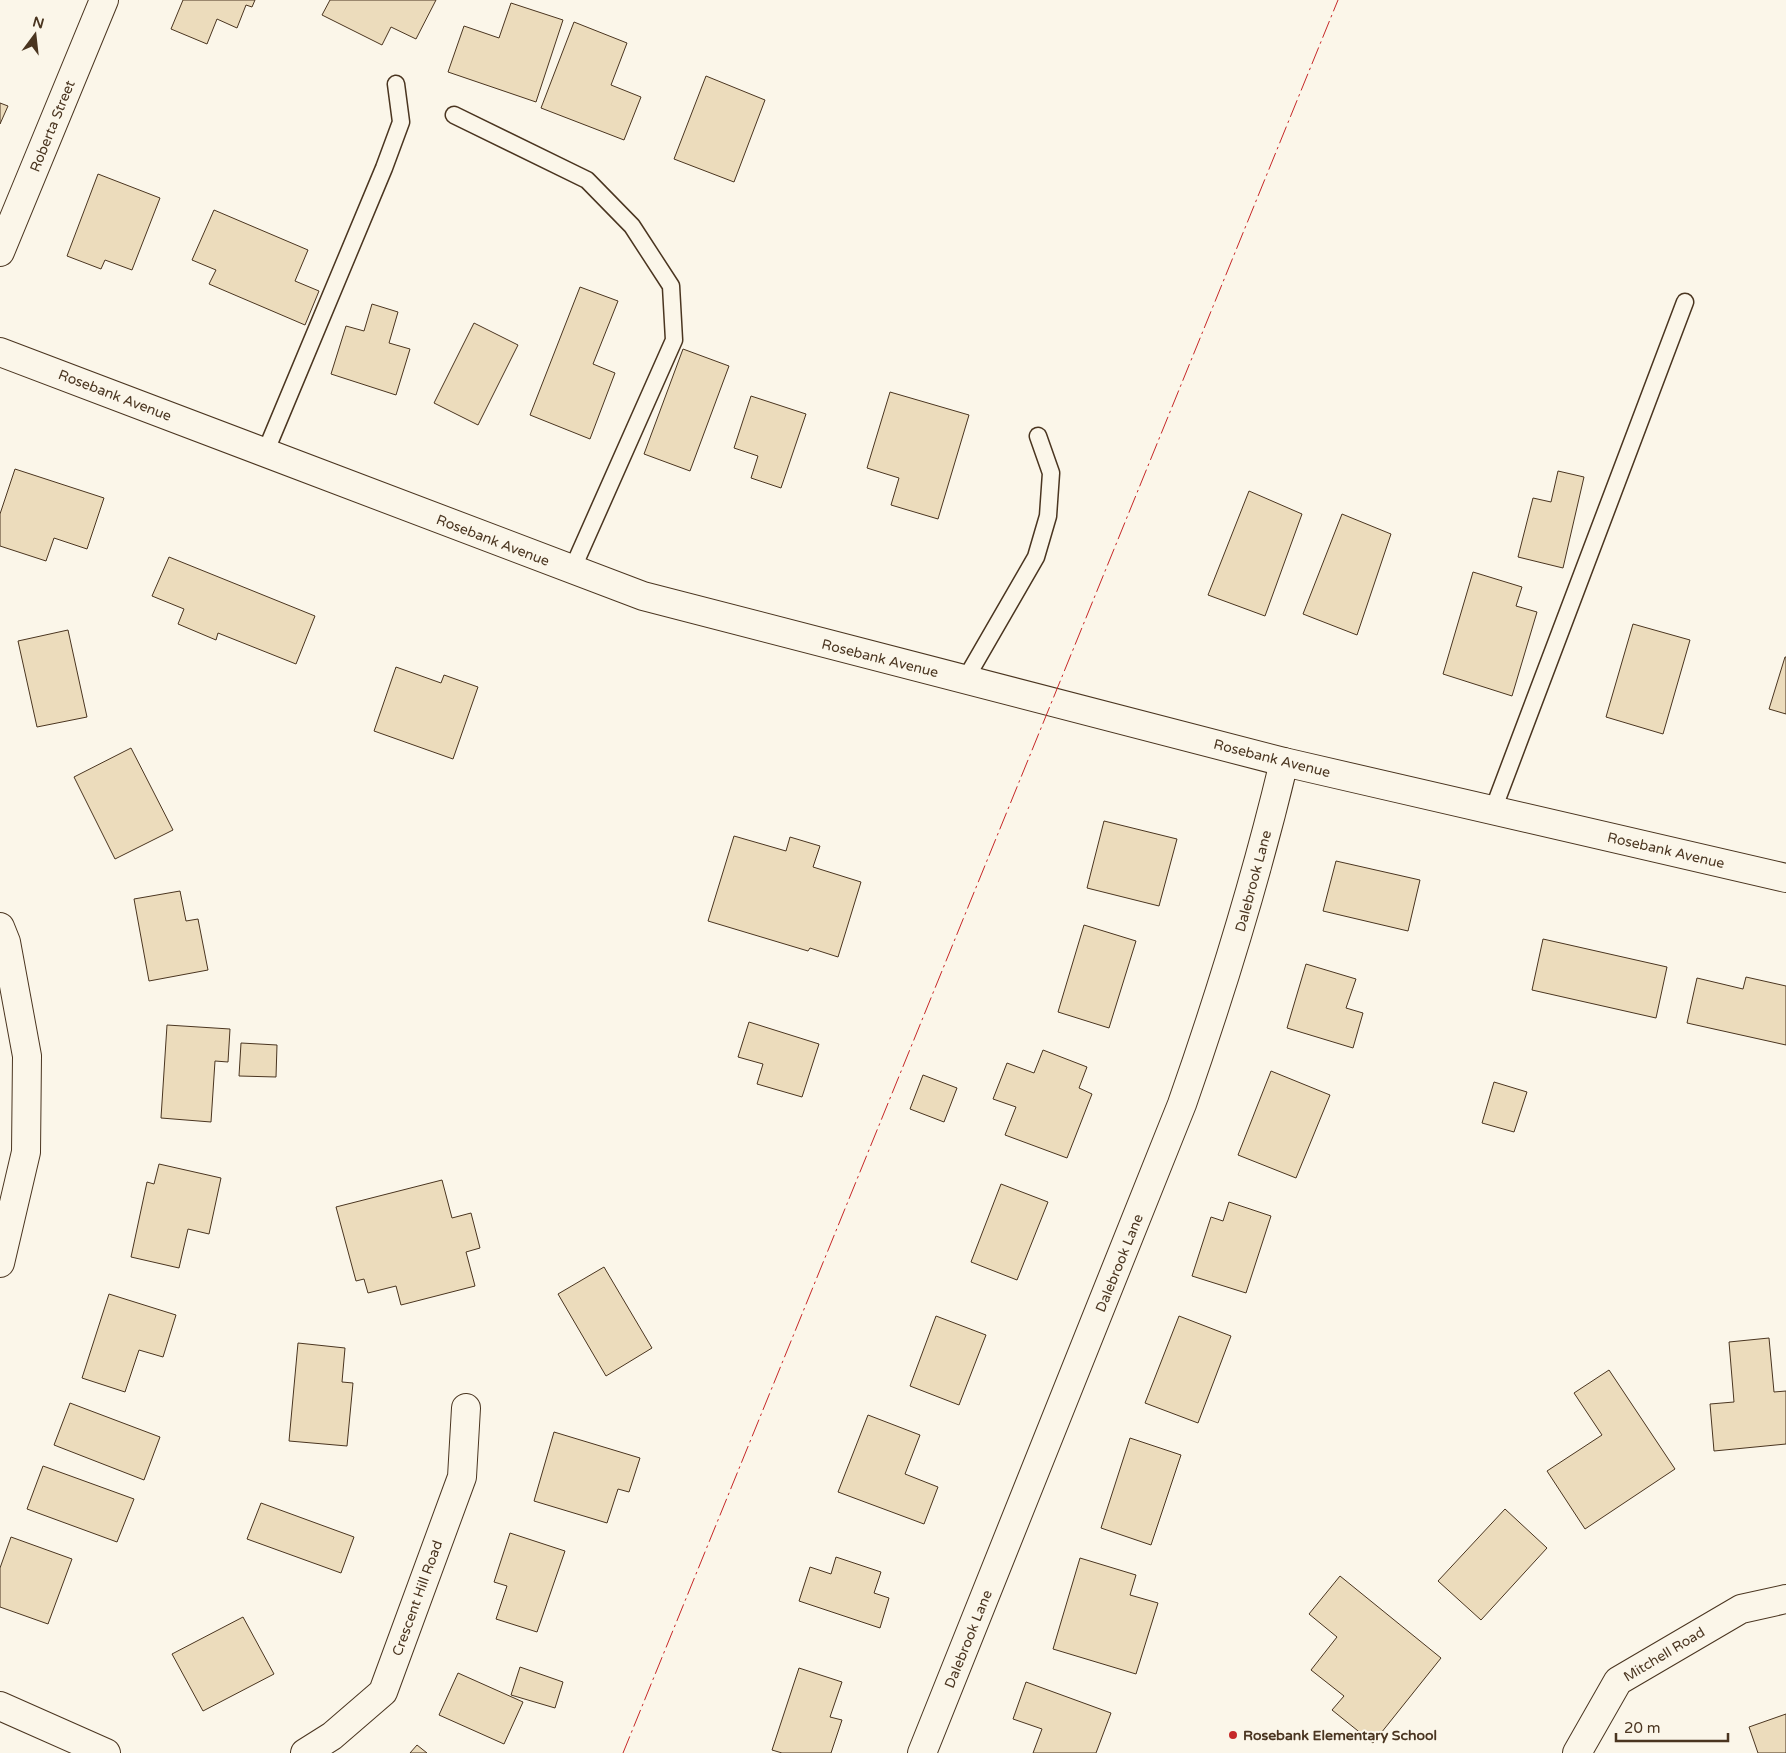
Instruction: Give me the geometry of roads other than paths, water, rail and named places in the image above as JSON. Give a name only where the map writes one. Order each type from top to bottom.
[{"type":"street","name":"Roberta Street","points":[[0,252],[104,0]]},
{"type":"street","name":"Rosebank Avenue","points":[[0,352],[643,596],[1284,762],[1786,878]]},
{"type":"street","name":"Dalebrook Lane","points":[[922,1753],[1182,1104],[1220,998],[1250,897],[1284,762]]},
{"type":"street","points":[[0,927],[6,942],[27,1064],[26,1152],[0,1263]]},
{"type":"street","name":"Crescent Hill Road","points":[[305,1753],[332,1736],[383,1692],[462,1477],[466,1408]]},
{"type":"street","name":"Mitchell Road","points":[[1577,1753],[1618,1681],[1741,1608],[1786,1599]]},
{"type":"street","points":[[0,1706],[106,1753]]},
{"type":"lane","points":[[265,453],[401,122],[396,84]]},
{"type":"lane","points":[[454,115],[587,180],[632,226],[671,286],[674,340],[572,570]]},
{"type":"lane","points":[[1493,810],[1685,302]]},
{"type":"lane","points":[[965,680],[1036,557],[1048,516],[1050,473],[1038,436]]},
{"type":"place","name":"Rosebank Elementary School","points":[[1233,1735]]}]
